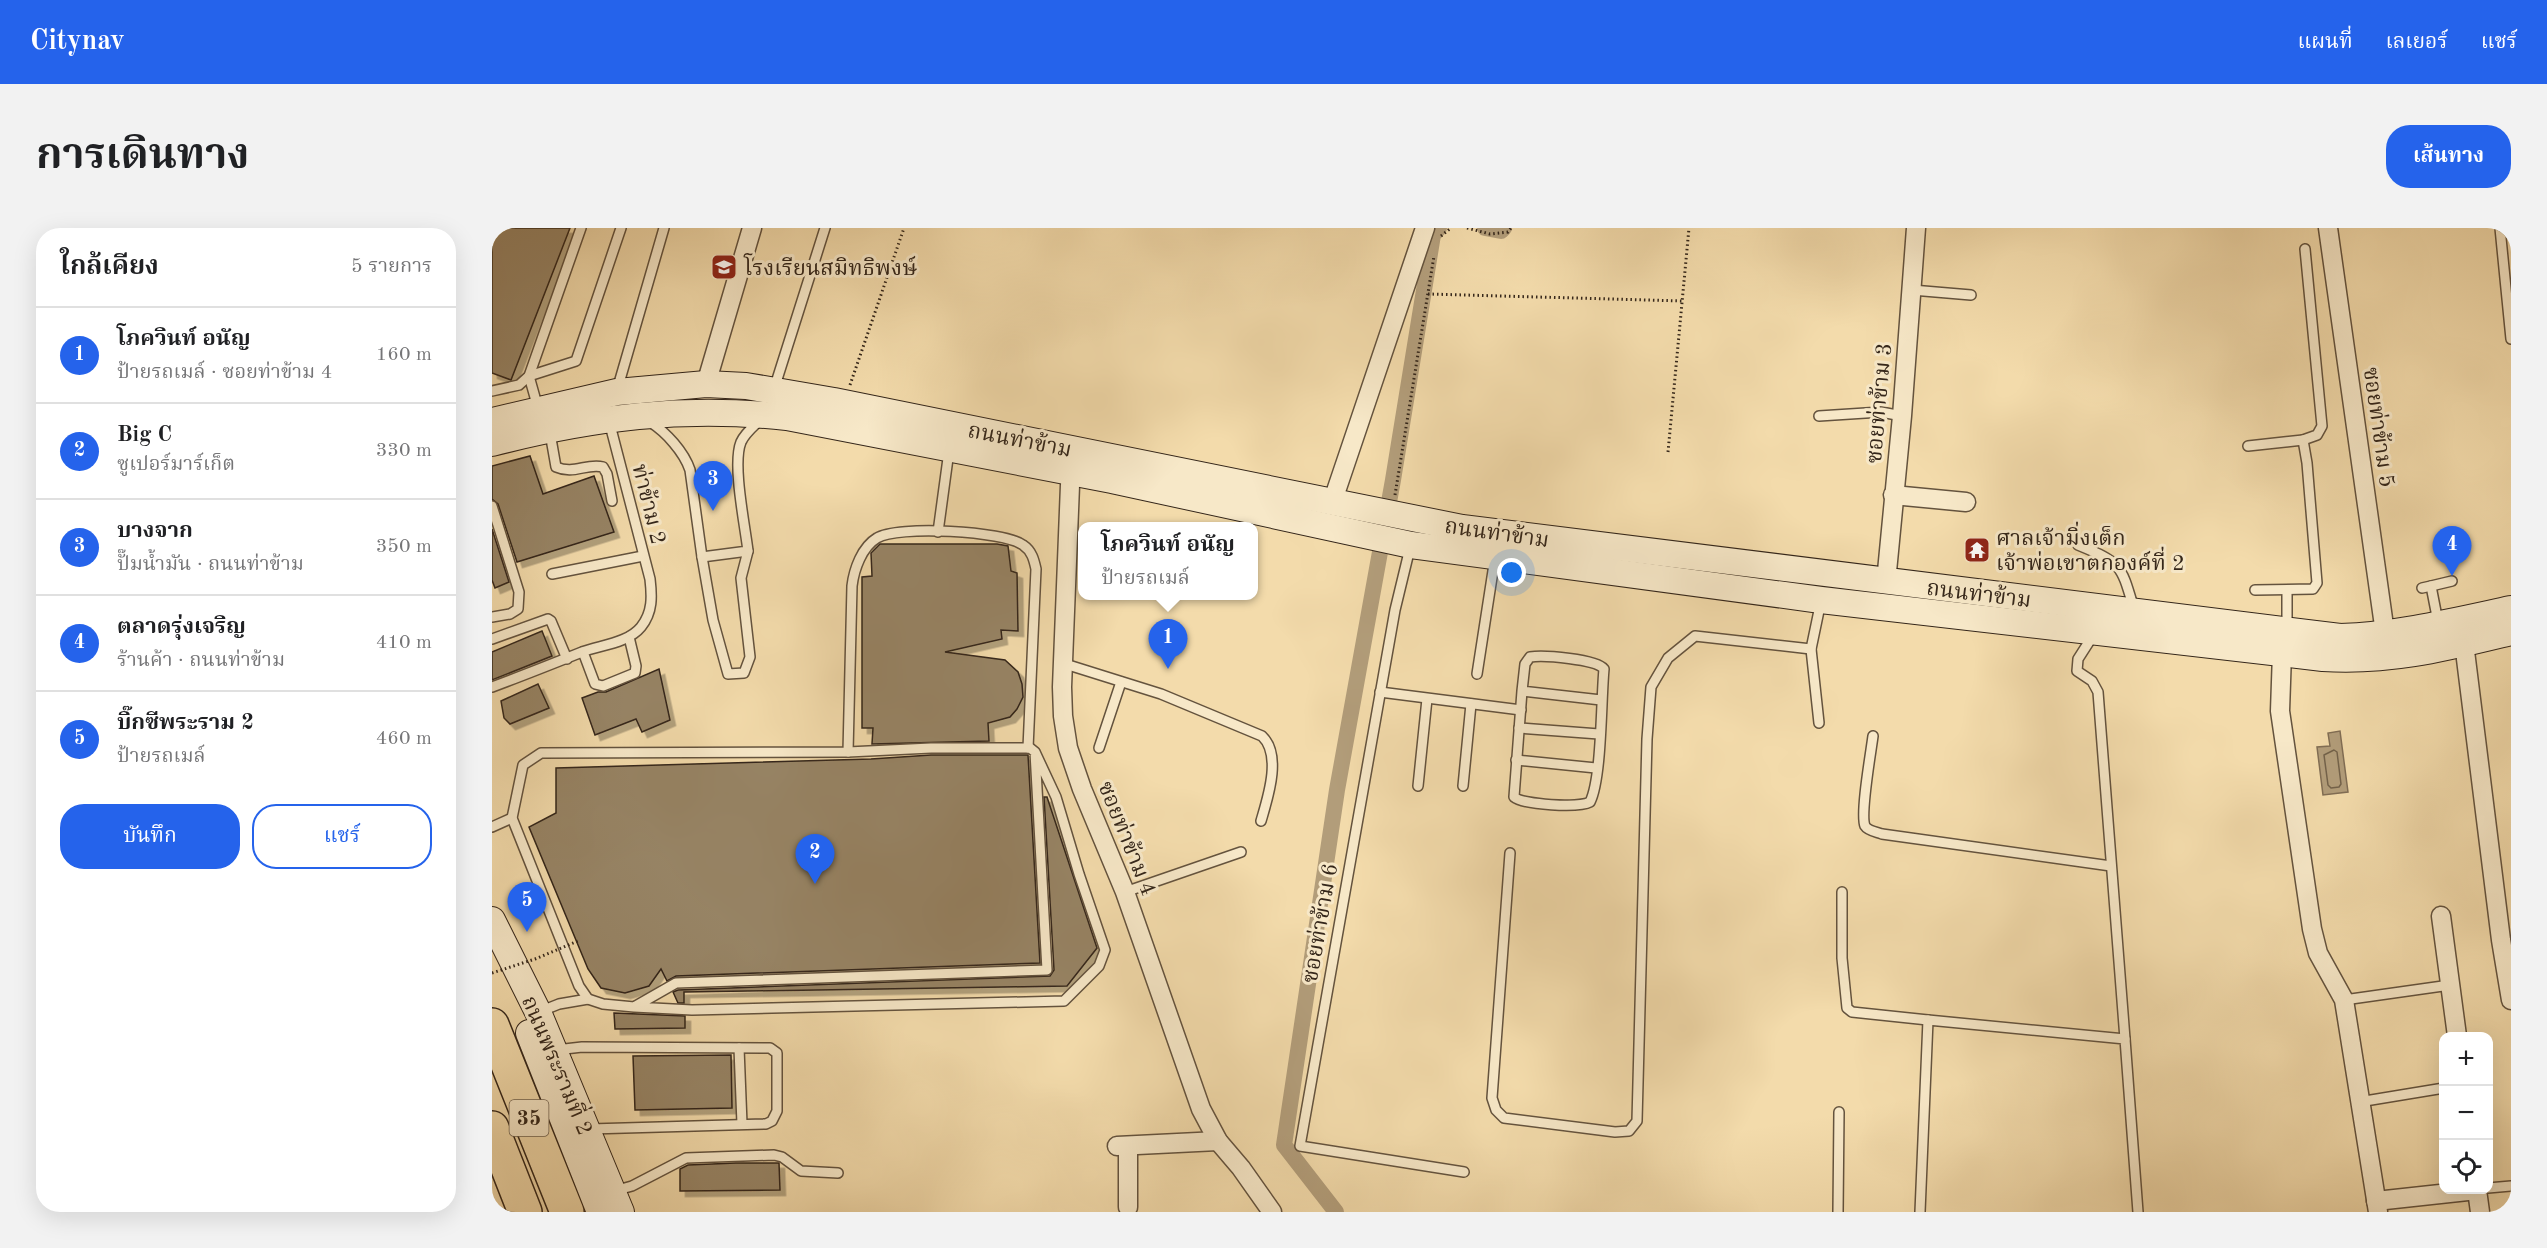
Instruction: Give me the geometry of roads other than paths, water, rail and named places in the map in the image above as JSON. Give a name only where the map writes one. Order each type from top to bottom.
[{"type":"highway","name":"ถนนพระรามที่ 2","points":[[492,1025],[567,1212]]},
{"type":"highway","points":[[492,1043],[559,1212]]},
{"type":"highway","points":[[492,1128],[525,1212]]},
{"type":"highway","points":[[492,1168],[509,1212]]},
{"type":"street","points":[[706,384],[752,228]]},
{"type":"street","name":"ซอยท่าข้าม 3","points":[[1886,582],[1902,417],[1916,228]]},
{"type":"street","name":"ซอยท่าข้าม 5","points":[[2328,228],[2385,633]]},
{"type":"street","points":[[1332,503],[1432,233]]},
{"type":"street","name":"ถนนท่าข้าม","points":[[492,442],[543,419],[616,392],[706,384],[950,448],[1228,480],[1462,528],[2134,611],[2357,660],[2391,658],[2511,632]]},
{"type":"street","name":"ถนนท่าข้าม","points":[[492,421],[620,417],[774,403],[844,403],[1395,542],[1495,558],[1821,600],[2096,632],[2285,643],[2385,633],[2511,609]]},
{"type":"street","name":"ซอยท่าข้าม 4","points":[[1071,461],[1062,663],[1063,716],[1068,748],[1082,789],[1125,892],[1201,1109],[1218,1141],[1241,1168],[1272,1212]]},
{"type":"street","points":[[1893,495],[1966,502]]},
{"type":"street","points":[[2285,643],[2280,711],[2312,929],[2318,953],[2344,1000],[2377,1207],[2453,1194]]},
{"type":"street","points":[[2464,643],[2506,939],[2511,1000]]},
{"type":"street","points":[[2441,916],[2456,1032]]},
{"type":"street","name":"ถนนพระรามที่ 2","points":[[492,920],[538,1012],[554,1050],[585,1129],[611,1205]]},
{"type":"street","points":[[492,932],[543,1071],[611,1205]]},
{"type":"street","points":[[1128,1207],[1122,1146],[1218,1141]]},
{"type":"street","points":[[2478,1194],[2480,1212]]},
{"type":"lane","points":[[581,228],[529,376],[556,466],[566,471],[603,467],[607,474],[612,501]]},
{"type":"lane","points":[[492,391],[519,385],[529,376],[576,362],[621,228]]},
{"type":"lane","points":[[616,392],[664,228]]},
{"type":"lane","points":[[620,417],[645,419],[656,425],[687,460],[713,620],[728,674],[744,673],[750,657],[741,578],[748,551],[738,472],[741,441],[774,403],[825,228]]},
{"type":"lane","points":[[2500,228],[2511,339]]},
{"type":"lane","points":[[2248,446],[2303,440],[2317,435],[2322,426],[2305,249]]},
{"type":"lane","points":[[1912,290],[1971,295]]},
{"type":"lane","points":[[1819,416],[1881,412],[1902,417]]},
{"type":"lane","name":"ท่าข้าม 2","points":[[620,417],[643,556],[653,599],[640,628],[629,637]]},
{"type":"lane","points":[[2255,590],[2313,589],[2317,583],[2303,440]]},
{"type":"lane","points":[[938,531],[950,448]]},
{"type":"lane","points":[[492,506],[519,592],[518,609],[510,614],[492,617]]},
{"type":"lane","points":[[634,1007],[676,983],[1047,970],[1031,750],[1036,569],[1032,553],[1023,544],[992,536],[938,531],[884,534],[866,547],[855,570],[852,586],[848,752]]},
{"type":"lane","name":"ซอยท่าข้าม 6","points":[[1395,542],[1395,610],[1300,1146],[1464,1172]]},
{"type":"lane","points":[[2078,545],[2117,564],[2134,611]]},
{"type":"lane","points":[[702,557],[748,551]]},
{"type":"lane","points":[[552,574],[643,556]]},
{"type":"lane","points":[[1477,674],[1495,558]]},
{"type":"lane","points":[[2438,624],[2427,587],[2452,581]]},
{"type":"lane","points":[[2285,643],[2287,590]]},
{"type":"lane","points":[[1819,723],[1811,649],[1821,600]]},
{"type":"lane","points":[[492,639],[548,619],[551,621],[567,659]]},
{"type":"lane","points":[[2096,632],[2078,659],[2077,671],[2092,681],[2098,692],[2138,1212]]},
{"type":"lane","points":[[1510,852],[1492,1098],[1496,1110],[1504,1118],[1615,1132],[1629,1131],[1637,1121],[1647,740],[1651,687],[1668,658],[1695,636],[1811,649]]},
{"type":"lane","points":[[492,687],[583,652],[629,637],[636,666],[635,673],[603,686],[596,684],[583,652]]},
{"type":"lane","points":[[1530,657],[1590,662],[1601,665],[1604,669],[1596,768],[1592,796],[1585,804],[1522,802],[1514,797],[1522,691],[1525,664],[1530,657]]},
{"type":"lane","points":[[1062,663],[1161,694],[1254,732],[1268,741],[1272,750],[1270,776],[1261,821]]},
{"type":"lane","points":[[1100,748],[1121,682]]},
{"type":"lane","points":[[1522,691],[1601,700]]},
{"type":"lane","points":[[1380,692],[1521,710]]},
{"type":"lane","points":[[1418,786],[1427,699]]},
{"type":"lane","points":[[1463,786],[1471,704]]},
{"type":"lane","points":[[1519,728],[1599,734]]},
{"type":"lane","points":[[1873,736],[1864,824],[1868,829],[1882,834],[2111,866]]},
{"type":"lane","points":[[588,999],[572,973],[512,818],[524,765],[541,753],[1031,750]]},
{"type":"lane","points":[[538,1012],[559,1004],[588,999],[603,1004],[692,1010],[1064,1001],[1100,966],[1105,950],[1056,797],[1031,750]]},
{"type":"lane","points":[[1516,760],[1596,768]]},
{"type":"lane","points":[[492,827],[512,818]]},
{"type":"lane","points":[[1125,892],[1241,852]]},
{"type":"lane","points":[[1842,892],[1842,957],[1846,1008],[1852,1012],[2125,1039]]},
{"type":"lane","points":[[2344,1000],[2450,985]]},
{"type":"lane","points":[[1920,1212],[1928,1020]]},
{"type":"lane","points":[[554,1050],[582,1047],[770,1048],[774,1050],[778,1058],[777,1111],[775,1118],[766,1124],[585,1129]]},
{"type":"lane","points":[[740,1048],[742,1124]]},
{"type":"lane","points":[[2359,1102],[2439,1089]]},
{"type":"lane","points":[[1838,1212],[1839,1113]]},
{"type":"lane","points":[[611,1205],[632,1186],[686,1158],[774,1155],[782,1157],[801,1171],[838,1173]]},
{"type":"lane","points":[[2493,1188],[2511,1186]]},
{"type":"water","points":[[2340,731],[2348,792],[2323,795],[2317,747],[2330,746],[2328,733]]},
{"type":"waterway","points":[[1336,1212],[1284,1145],[1337,790],[1393,480],[1433,235],[1439,228]]},
{"type":"waterway","points":[[1485,228],[1501,231],[1504,228]]},
{"type":"place","name":"โรงเรียนสมิทธิพงษ์","points":[[724,267]]},
{"type":"place","name":"บางจาก","points":[[713,511]]},
{"type":"place","name":"ศาลเจ้ามิ่งเต็ก เจ้าพ่อเขาตกองค์ที่ 2","points":[[1977,550]]},
{"type":"place","name":"ตลาดรุ่งเจริญ","points":[[2452,576]]},
{"type":"place","name":"โภควินท์ อนัญ","points":[[1168,669]]},
{"type":"place","name":"Big C","points":[[815,884]]},
{"type":"place","name":"บิ๊กซีพระราม 2","points":[[527,932]]}]
